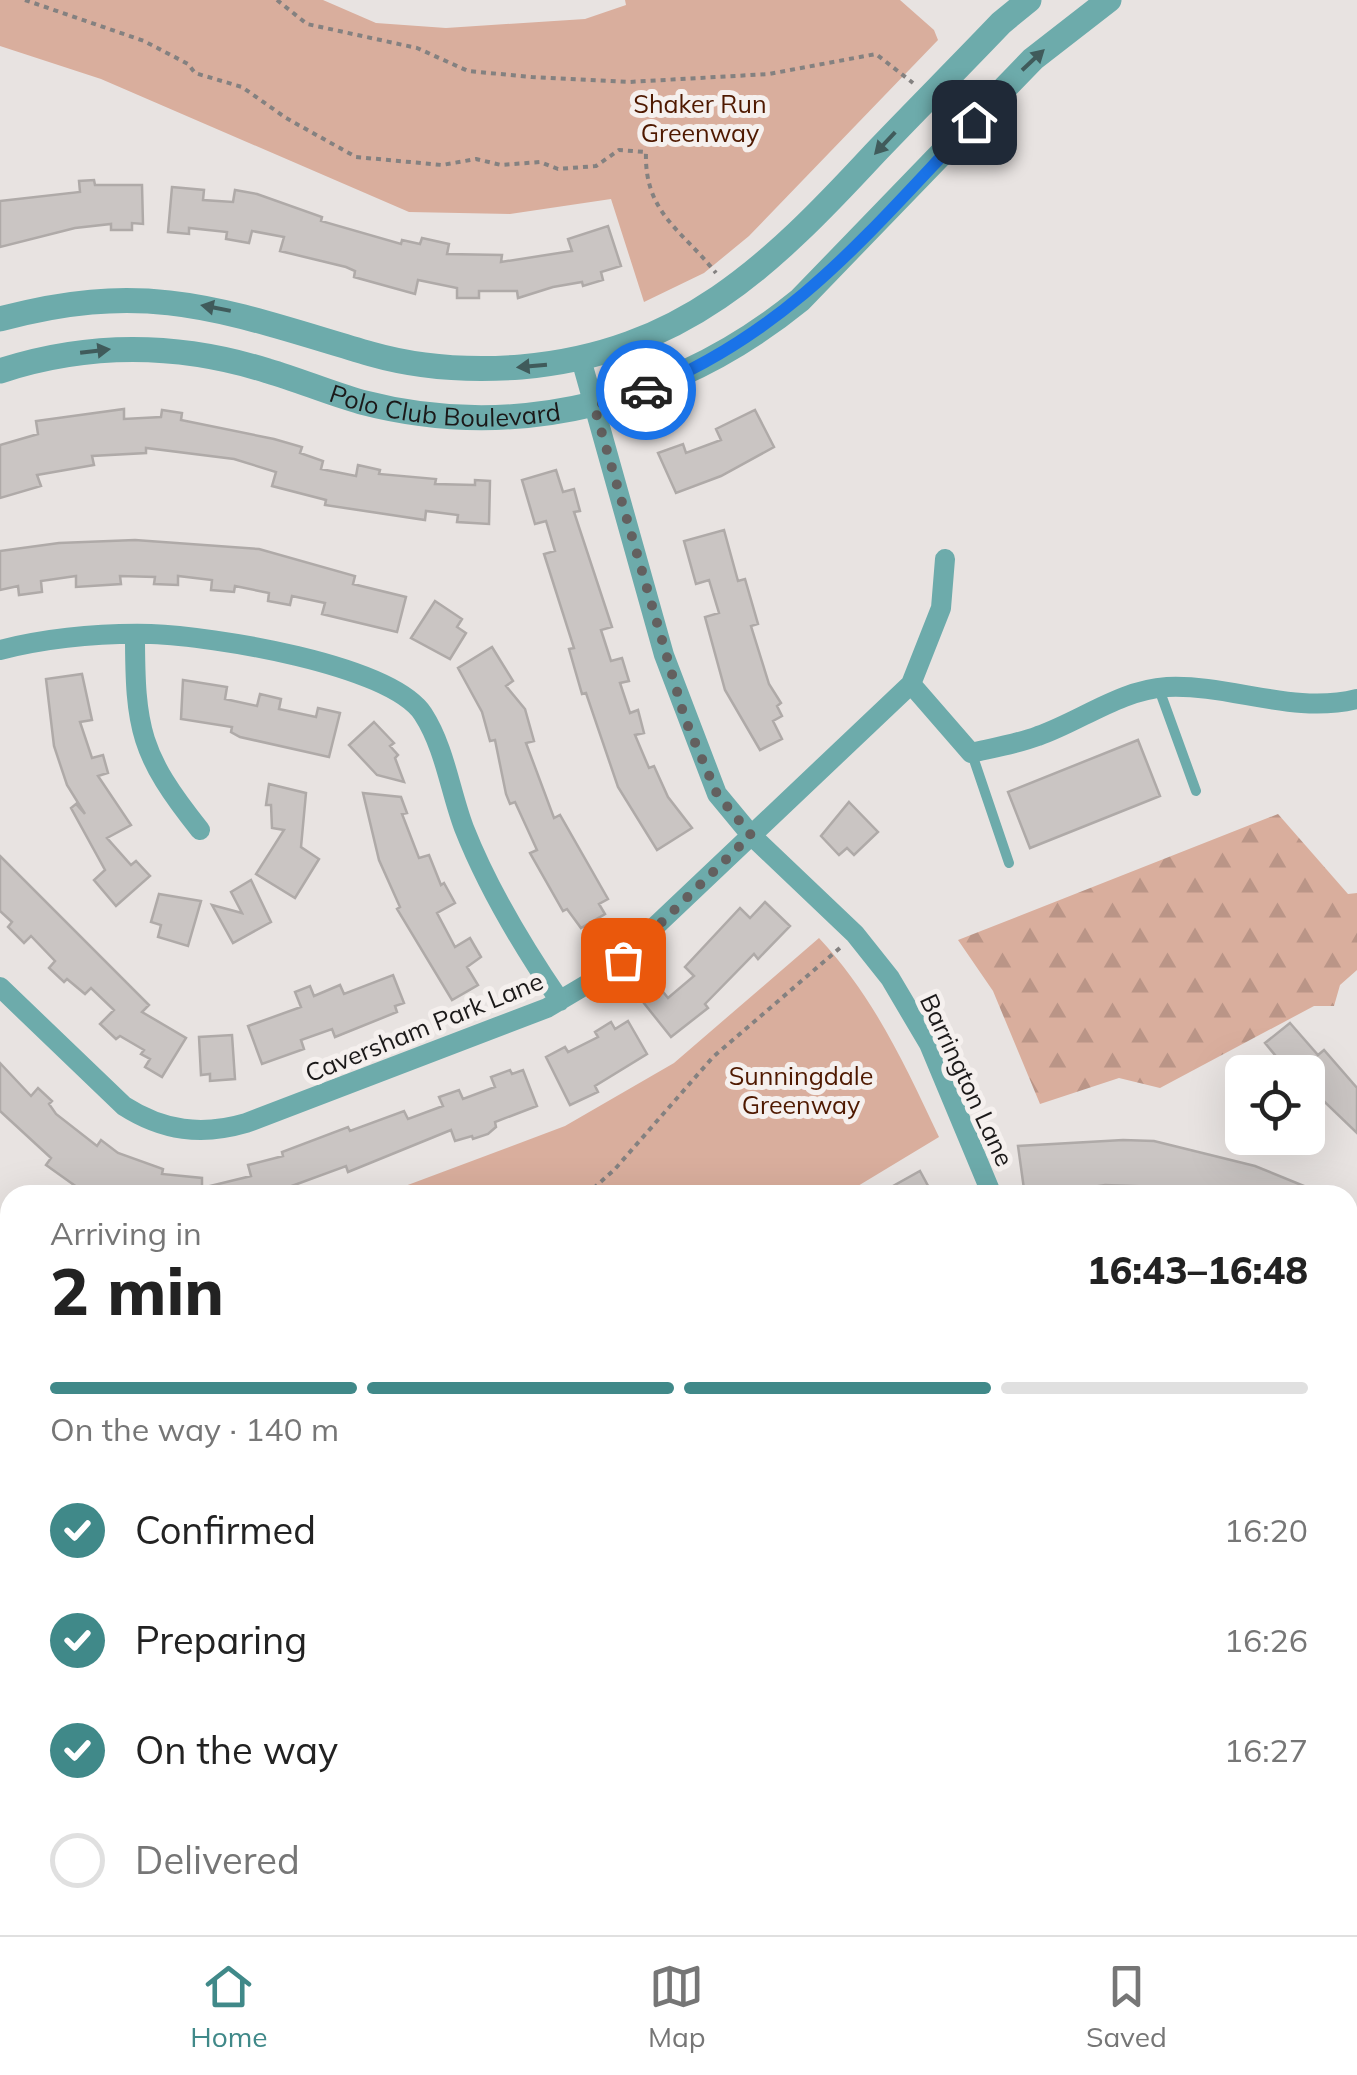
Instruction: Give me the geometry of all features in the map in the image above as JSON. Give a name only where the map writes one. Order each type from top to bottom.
[{"type":"street","name":"Polo Club Boulevard","points":[[0,319],[82,303],[138,299],[218,308],[372,354],[448,369],[581,359],[673,327],[730,293],[768,264],[1001,23],[1029,0]]},
{"type":"street","name":"Polo Club Boulevard","points":[[0,370],[102,349],[156,348],[228,360],[359,401],[445,418],[517,416],[594,406],[693,371],[765,329],[869,232],[1034,59],[1109,0]]},
{"type":"street","name":"Barrington Lane","points":[[581,359],[685,719],[717,794],[751,835],[796,872],[856,934],[890,978],[929,1044],[988,1185]]},
{"type":"street","name":"Caversham Park Lane","points":[[0,988],[124,1106],[145,1120],[198,1131],[246,1123],[560,1001],[623,960],[910,684],[931,642],[941,608],[945,560]]},
{"type":"street","points":[[135,634],[135,707],[147,753],[168,791],[200,830]]},
{"type":"street","points":[[0,650],[54,640],[135,634],[218,641],[376,679],[408,697],[435,737],[482,868],[560,1001]]},
{"type":"street","points":[[910,684],[971,753],[1038,737],[1113,701],[1159,689],[1226,690],[1286,704],[1357,699]]},
{"type":"lane","points":[[1159,689],[1196,791]]},
{"type":"lane","points":[[971,753],[1009,863]]},
{"type":"path","points":[[25,0],[144,40],[188,64],[195,73],[242,87],[286,118],[356,156],[442,165],[476,159],[501,166],[540,162],[558,169],[596,166],[619,150],[646,152],[645,181],[652,198],[730,293]]},
{"type":"path","points":[[277,0],[306,24],[417,48],[468,71],[629,82],[769,74],[876,54],[908,80]]},
{"type":"path","points":[[595,1185],[714,1057],[856,934]]},
{"type":"green space","name":"Shaker Run Greenway","points":[[0,0],[323,0],[376,23],[446,28],[585,19],[626,5],[625,0],[900,0],[934,30],[938,40],[749,236],[704,273],[644,302],[611,199],[510,214],[409,212],[101,79],[0,46]]},
{"type":"green space","points":[[1278,814],[1348,894],[1357,893],[1357,970],[1340,985],[1334,1006],[1314,1006],[1160,1088],[1119,1078],[1040,1104],[993,991],[958,940]]},
{"type":"green space","name":"Sunningdale Greenway","points":[[819,938],[872,1008],[939,1137],[860,1185],[408,1185],[565,1126],[674,1063]]},
{"type":"building","points":[[94,180],[95,185],[142,185],[143,224],[132,223],[132,230],[111,230],[111,224],[75,228],[0,247],[0,201],[80,192],[79,181]]},
{"type":"building","points":[[172,187],[204,190],[203,200],[233,202],[235,190],[257,194],[322,217],[321,221],[401,244],[402,240],[420,244],[422,238],[449,244],[447,254],[502,255],[501,262],[572,251],[568,239],[608,226],[621,266],[601,272],[603,280],[583,286],[582,282],[553,287],[518,298],[517,291],[479,291],[479,298],[457,298],[457,288],[418,280],[415,294],[354,277],[355,271],[346,267],[280,251],[284,237],[252,231],[249,243],[226,239],[227,232],[189,228],[189,234],[168,232]]},
{"type":"building","points":[[124,409],[124,419],[161,417],[162,410],[182,413],[181,420],[302,447],[300,453],[323,461],[321,469],[356,476],[358,465],[380,470],[379,474],[436,479],[435,484],[475,485],[475,480],[490,481],[489,524],[457,522],[458,515],[426,511],[425,520],[325,505],[326,500],[272,486],[276,472],[234,459],[146,448],[146,453],[92,456],[94,465],[37,475],[41,486],[0,498],[0,445],[38,434],[36,421]]},
{"type":"building","points":[[755,410],[774,447],[721,476],[676,493],[658,453],[683,444],[686,453],[721,440],[716,429]]},
{"type":"building","points":[[556,470],[563,492],[574,489],[580,511],[574,512],[612,627],[601,630],[611,661],[622,658],[629,681],[620,683],[630,713],[638,710],[644,733],[635,735],[649,768],[654,766],[668,797],[692,828],[657,850],[618,787],[586,693],[582,694],[569,649],[574,648],[544,554],[555,551],[546,521],[535,524],[522,480]]},
{"type":"building","points":[[724,530],[738,581],[745,579],[758,624],[751,626],[769,684],[781,703],[777,706],[782,716],[773,721],[782,739],[760,750],[725,690],[705,617],[719,613],[709,580],[696,584],[684,541]]},
{"type":"building","points":[[135,540],[259,549],[355,576],[353,584],[406,597],[397,632],[322,614],[325,603],[292,596],[290,605],[268,601],[269,593],[235,586],[234,592],[211,590],[212,580],[178,576],[178,585],[154,584],[155,577],[120,576],[121,584],[76,587],[76,576],[41,581],[42,592],[19,595],[18,586],[0,590],[0,551],[59,543]]},
{"type":"building","points":[[435,601],[462,619],[457,627],[466,633],[450,659],[411,638]]},
{"type":"building","points":[[492,647],[513,681],[506,686],[525,709],[534,741],[526,743],[554,818],[560,815],[608,899],[599,904],[605,914],[581,928],[567,909],[563,911],[530,853],[537,850],[515,802],[510,804],[506,794],[495,740],[490,741],[482,712],[458,668]]},
{"type":"building","points":[[82,674],[92,720],[80,722],[92,758],[103,755],[108,773],[98,776],[131,825],[107,838],[131,865],[136,861],[150,876],[116,906],[94,880],[105,870],[71,808],[76,804],[85,814],[67,785],[54,746],[46,679]]},
{"type":"building","points":[[183,680],[227,687],[225,699],[257,706],[260,694],[281,699],[279,709],[316,717],[318,708],[340,713],[329,757],[240,737],[231,732],[232,727],[181,719]]},
{"type":"building","points":[[374,722],[394,743],[390,746],[398,755],[395,758],[404,782],[377,775],[349,745]]},
{"type":"building","points":[[1138,740],[1160,796],[1030,848],[1008,792]]},
{"type":"building","points":[[269,784],[306,793],[301,847],[319,859],[295,898],[256,874],[284,830],[272,828],[271,805],[266,805]]},
{"type":"building","points":[[363,793],[401,797],[407,813],[402,814],[419,858],[429,855],[441,885],[444,883],[455,903],[437,913],[455,947],[470,938],[481,957],[467,967],[478,985],[452,1000],[397,909],[400,907],[379,860]]},
{"type":"building","points":[[849,802],[878,832],[854,855],[847,848],[839,855],[821,836]]},
{"type":"building","points":[[0,856],[149,1005],[142,1012],[186,1038],[162,1077],[145,1067],[150,1059],[141,1054],[144,1050],[120,1036],[116,1039],[100,1024],[114,1010],[91,988],[85,994],[67,979],[64,982],[49,968],[55,961],[31,936],[24,943],[8,927],[12,922],[0,911]]},
{"type":"building","points":[[251,880],[271,922],[233,943],[212,905],[242,913],[231,892]]},
{"type":"building","points":[[159,894],[201,901],[188,946],[158,937],[161,925],[151,922]]},
{"type":"building","points":[[765,902],[790,926],[758,959],[754,954],[705,1004],[708,1008],[671,1037],[643,1002],[660,988],[668,998],[694,976],[685,967],[740,908],[750,918]]},
{"type":"building","points":[[393,975],[404,1003],[395,1006],[397,1012],[335,1037],[332,1029],[301,1040],[304,1049],[262,1064],[248,1026],[301,1007],[295,992],[310,986],[314,996],[340,985],[344,994]]},
{"type":"building","points":[[628,1021],[647,1054],[595,1086],[598,1092],[570,1105],[546,1057],[565,1047],[568,1052],[598,1037],[595,1032],[611,1022],[615,1029]]},
{"type":"building","points":[[1290,1023],[1318,1055],[1275,1055],[1265,1043]]},
{"type":"building","points":[[232,1035],[235,1079],[210,1081],[210,1074],[201,1075],[199,1037]]},
{"type":"building","points":[[1324,1050],[1357,1088],[1357,1133],[1325,1102],[1325,1055],[1318,1055]]},
{"type":"building","points":[[0,1063],[31,1096],[38,1088],[52,1101],[49,1104],[56,1114],[97,1146],[101,1140],[118,1153],[163,1169],[162,1174],[202,1178],[202,1185],[74,1185],[46,1165],[51,1158],[0,1111]]},
{"type":"building","points":[[523,1070],[537,1106],[495,1122],[496,1127],[488,1134],[455,1141],[451,1130],[348,1172],[346,1166],[294,1185],[214,1185],[251,1176],[248,1165],[283,1156],[282,1152],[348,1127],[350,1131],[404,1111],[408,1119],[443,1106],[439,1097],[459,1090],[463,1099],[495,1087],[491,1077]]},
{"type":"building","points":[[1154,1141],[1255,1166],[1302,1185],[1023,1185],[1018,1146]]},
{"type":"building","points":[[920,1171],[928,1185],[895,1185]]},
{"type":"way so far","points":[[623,960],[751,835],[717,794],[700,760],[664,655],[594,406],[646,390]]},
{"type":"route","points":[[646,390],[693,371],[765,329],[869,232],[974,122]]}]
